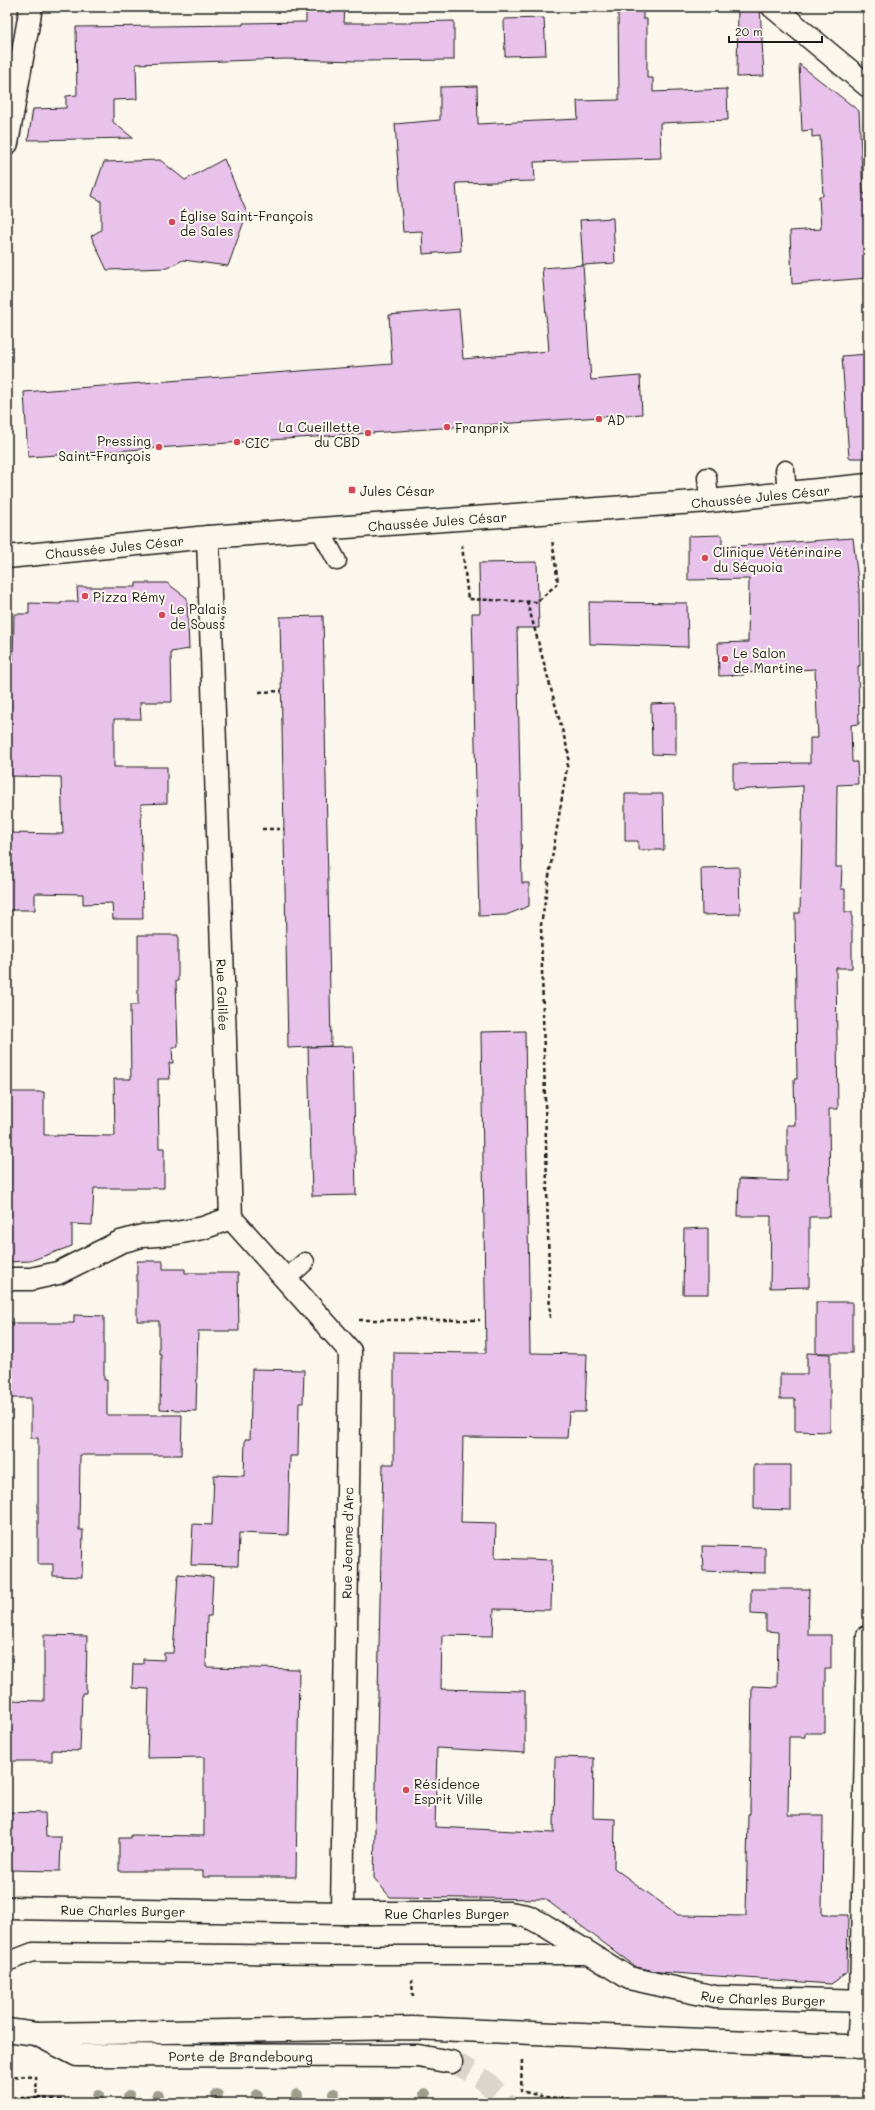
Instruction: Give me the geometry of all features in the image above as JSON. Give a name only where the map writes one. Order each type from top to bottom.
[{"type":"street","points":[[7,143],[13,72],[31,7]]},
{"type":"street","points":[[773,7],[868,86]]},
{"type":"street","name":"Chaussée Jules César","points":[[7,557],[208,536],[709,501],[868,486]]},
{"type":"street","name":"Rue Galilée","points":[[208,536],[231,1218]]},
{"type":"street","points":[[7,1279],[30,1279],[58,1273],[120,1242],[142,1236],[171,1234],[203,1228],[231,1218]]},
{"type":"street","name":"Rue Jeanne d'Arc","points":[[231,1218],[350,1351],[342,1913]]},
{"type":"street","points":[[7,2030],[36,2034],[414,2028],[863,2047],[868,1636]]},
{"type":"street","name":"Rue Charles Burger","points":[[7,1908],[342,1913],[510,1913],[527,1916],[588,1955],[629,1978],[715,1997],[864,2001]]},
{"type":"street","name":"Porte de Brandebourg","points":[[36,2034],[77,2055],[418,2056],[451,2062]]},
{"type":"lane","points":[[785,470],[787,493]]},
{"type":"lane","points":[[707,477],[709,501]]},
{"type":"lane","points":[[319,528],[337,561]]},
{"type":"lane","points":[[286,1279],[305,1262]]},
{"type":"lane","points":[[7,1962],[32,1952],[341,1955],[588,1955]]},
{"type":"path","points":[[458,518],[468,599],[537,602],[558,583],[549,512]]},
{"type":"path","points":[[527,601],[569,755],[541,925],[550,1320]]},
{"type":"path","points":[[260,692],[281,691]]},
{"type":"path","points":[[262,829],[284,829]]},
{"type":"path","points":[[323,1320],[480,1320]]},
{"type":"path","points":[[7,2076],[36,2077],[37,2098]]},
{"type":"path","points":[[521,2091],[545,2096],[570,2098],[574,2103]]},
{"type":"path","points":[[7,2098],[65,2100]]},
{"type":"building","points":[[306,7],[345,7],[344,23],[412,23],[454,21],[454,60],[360,61],[285,59],[136,64],[137,99],[113,100],[113,122],[133,138],[28,140],[33,109],[66,108],[66,96],[77,95],[76,27],[243,25],[243,23],[306,22]]},
{"type":"building","points":[[618,7],[643,7],[643,19],[647,19],[647,78],[653,78],[653,92],[727,89],[728,120],[660,123],[661,158],[534,162],[535,181],[456,183],[461,251],[423,254],[422,231],[403,232],[395,124],[440,120],[440,87],[477,86],[478,124],[578,119],[577,101],[619,100]]},
{"type":"building","points":[[738,7],[760,7],[764,76],[737,77]]},
{"type":"building","points":[[544,18],[546,55],[505,56],[504,19]]},
{"type":"building","points":[[799,64],[859,111],[863,194],[868,193],[868,278],[792,284],[790,231],[821,229],[819,196],[823,196],[820,136],[812,137],[812,130],[802,131]]},
{"type":"building","name":"Église Saint-François de Sales","points":[[224,159],[247,213],[228,266],[183,260],[167,268],[107,270],[91,236],[101,230],[101,201],[92,196],[104,162],[160,160],[185,180]]},
{"type":"building","points":[[613,218],[615,263],[583,265],[580,220]]},
{"type":"building","points":[[583,265],[591,380],[640,376],[642,414],[28,457],[24,392],[392,364],[389,315],[459,309],[463,359],[549,351],[542,268]]},
{"type":"building","points":[[868,354],[868,458],[849,458],[842,356]]},
{"type":"building","points":[[722,535],[722,547],[853,538],[859,589],[859,724],[851,725],[852,762],[857,762],[858,784],[837,785],[836,867],[842,867],[841,889],[845,889],[845,912],[852,912],[852,968],[836,968],[838,1109],[829,1109],[830,1217],[809,1217],[809,1287],[770,1288],[771,1216],[738,1216],[739,1179],[787,1181],[787,1125],[795,1125],[794,1079],[797,1079],[795,913],[800,913],[803,786],[733,790],[733,764],[810,763],[810,738],[818,738],[815,669],[719,676],[718,643],[748,642],[749,579],[688,580],[688,536]]},
{"type":"building","points":[[537,562],[539,628],[517,628],[522,883],[529,883],[529,906],[506,915],[479,916],[472,613],[480,613],[479,563]]},
{"type":"building","points":[[136,583],[167,583],[187,598],[189,649],[171,652],[172,702],[140,702],[141,719],[114,719],[114,767],[167,767],[167,803],[141,804],[143,919],[113,919],[112,903],[83,904],[83,894],[35,893],[35,910],[7,910],[7,833],[63,834],[61,777],[7,776],[7,661],[13,661],[14,614],[29,614],[29,603],[61,604],[61,602],[78,602],[77,587],[136,587]]},
{"type":"building","points":[[589,602],[687,603],[688,647],[590,644]]},
{"type":"building","points":[[323,616],[331,1046],[288,1048],[280,617]]},
{"type":"building","points":[[676,703],[676,755],[652,754],[651,704]]},
{"type":"building","points":[[625,794],[663,794],[664,850],[638,850],[638,841],[625,841]]},
{"type":"building","points":[[739,867],[740,914],[702,915],[701,868]]},
{"type":"building","points":[[138,935],[178,935],[178,981],[176,981],[178,1047],[172,1047],[173,1063],[169,1063],[170,1079],[158,1079],[159,1148],[164,1148],[164,1188],[94,1188],[92,1225],[72,1224],[72,1246],[30,1261],[7,1262],[7,1092],[44,1092],[44,1135],[115,1136],[114,1079],[131,1079],[130,1005],[138,1005]]},
{"type":"building","points":[[525,1031],[530,1353],[587,1354],[585,1412],[569,1412],[567,1438],[463,1437],[461,1522],[496,1523],[495,1558],[552,1560],[551,1610],[494,1609],[493,1636],[442,1635],[441,1689],[525,1691],[525,1753],[437,1748],[435,1827],[554,1833],[555,1757],[594,1758],[593,1818],[615,1819],[614,1868],[678,1915],[746,1916],[748,1814],[750,1814],[752,1686],[777,1687],[778,1632],[766,1631],[766,1615],[751,1614],[751,1589],[809,1589],[808,1635],[831,1635],[831,1669],[825,1669],[825,1733],[805,1733],[805,1737],[789,1737],[788,1815],[823,1815],[822,1915],[848,1915],[847,1973],[831,1984],[660,1972],[636,1967],[545,1899],[390,1897],[374,1878],[383,1464],[394,1464],[394,1352],[486,1353],[481,1032]]},
{"type":"building","points":[[353,1046],[356,1195],[312,1196],[308,1047]]},
{"type":"building","points":[[708,1228],[708,1294],[683,1294],[684,1229]]},
{"type":"building","points":[[137,1261],[163,1261],[163,1269],[185,1269],[185,1273],[238,1273],[239,1331],[198,1331],[196,1411],[160,1409],[161,1354],[159,1354],[159,1321],[137,1321]]},
{"type":"building","points":[[816,1302],[852,1302],[852,1353],[816,1353]]},
{"type":"building","points":[[74,1315],[104,1316],[104,1380],[107,1380],[107,1415],[182,1415],[181,1455],[80,1455],[79,1530],[83,1530],[82,1577],[53,1576],[53,1564],[38,1564],[38,1438],[31,1438],[31,1398],[7,1398],[7,1323],[74,1323]]},
{"type":"building","points":[[807,1353],[830,1354],[830,1432],[795,1431],[795,1399],[780,1399],[780,1374],[807,1374]]},
{"type":"building","points":[[252,1369],[304,1370],[303,1403],[299,1403],[298,1456],[290,1456],[288,1535],[239,1533],[238,1566],[191,1565],[193,1524],[212,1525],[214,1475],[244,1476],[245,1439],[250,1439]]},
{"type":"building","points":[[754,1465],[791,1465],[791,1510],[754,1509]]},
{"type":"building","points":[[702,1546],[765,1547],[765,1573],[703,1571]]},
{"type":"building","points":[[178,1574],[213,1577],[211,1616],[207,1616],[206,1667],[299,1669],[296,1877],[203,1877],[203,1871],[119,1871],[119,1838],[131,1838],[131,1835],[204,1836],[204,1757],[147,1758],[149,1689],[132,1688],[133,1664],[143,1664],[143,1659],[164,1660],[164,1653],[173,1653]]},
{"type":"building","points":[[44,1635],[87,1636],[86,1693],[82,1693],[80,1751],[52,1750],[52,1761],[7,1761],[7,1700],[44,1701]]},
{"type":"building","points":[[7,1812],[45,1813],[46,1837],[61,1837],[60,1871],[7,1870]]},
{"type":"tunnel","points":[[451,2062],[482,2078],[506,2103]]},
{"type":"place","name":"Église Saint-François de Sales","points":[[172,222]]},
{"type":"place","name":"AD","points":[[599,419]]},
{"type":"place","name":"Franprix","points":[[447,427]]},
{"type":"place","name":"La Cueillette du CBD","points":[[368,433]]},
{"type":"place","name":"CIC","points":[[237,442]]},
{"type":"place","name":"Pressing Saint-François","points":[[159,447]]},
{"type":"place","name":"Jules César","points":[[352,490]]},
{"type":"place","name":"Clinique Vétérinaire du Séquoia","points":[[705,558]]},
{"type":"place","name":"Pizza Rémy","points":[[85,596]]},
{"type":"place","name":"Le Palais de Souss","points":[[162,615]]},
{"type":"place","name":"Le Salon de Martine","points":[[725,659]]},
{"type":"place","name":"Résidence Esprit Ville","points":[[406,1790]]}]
